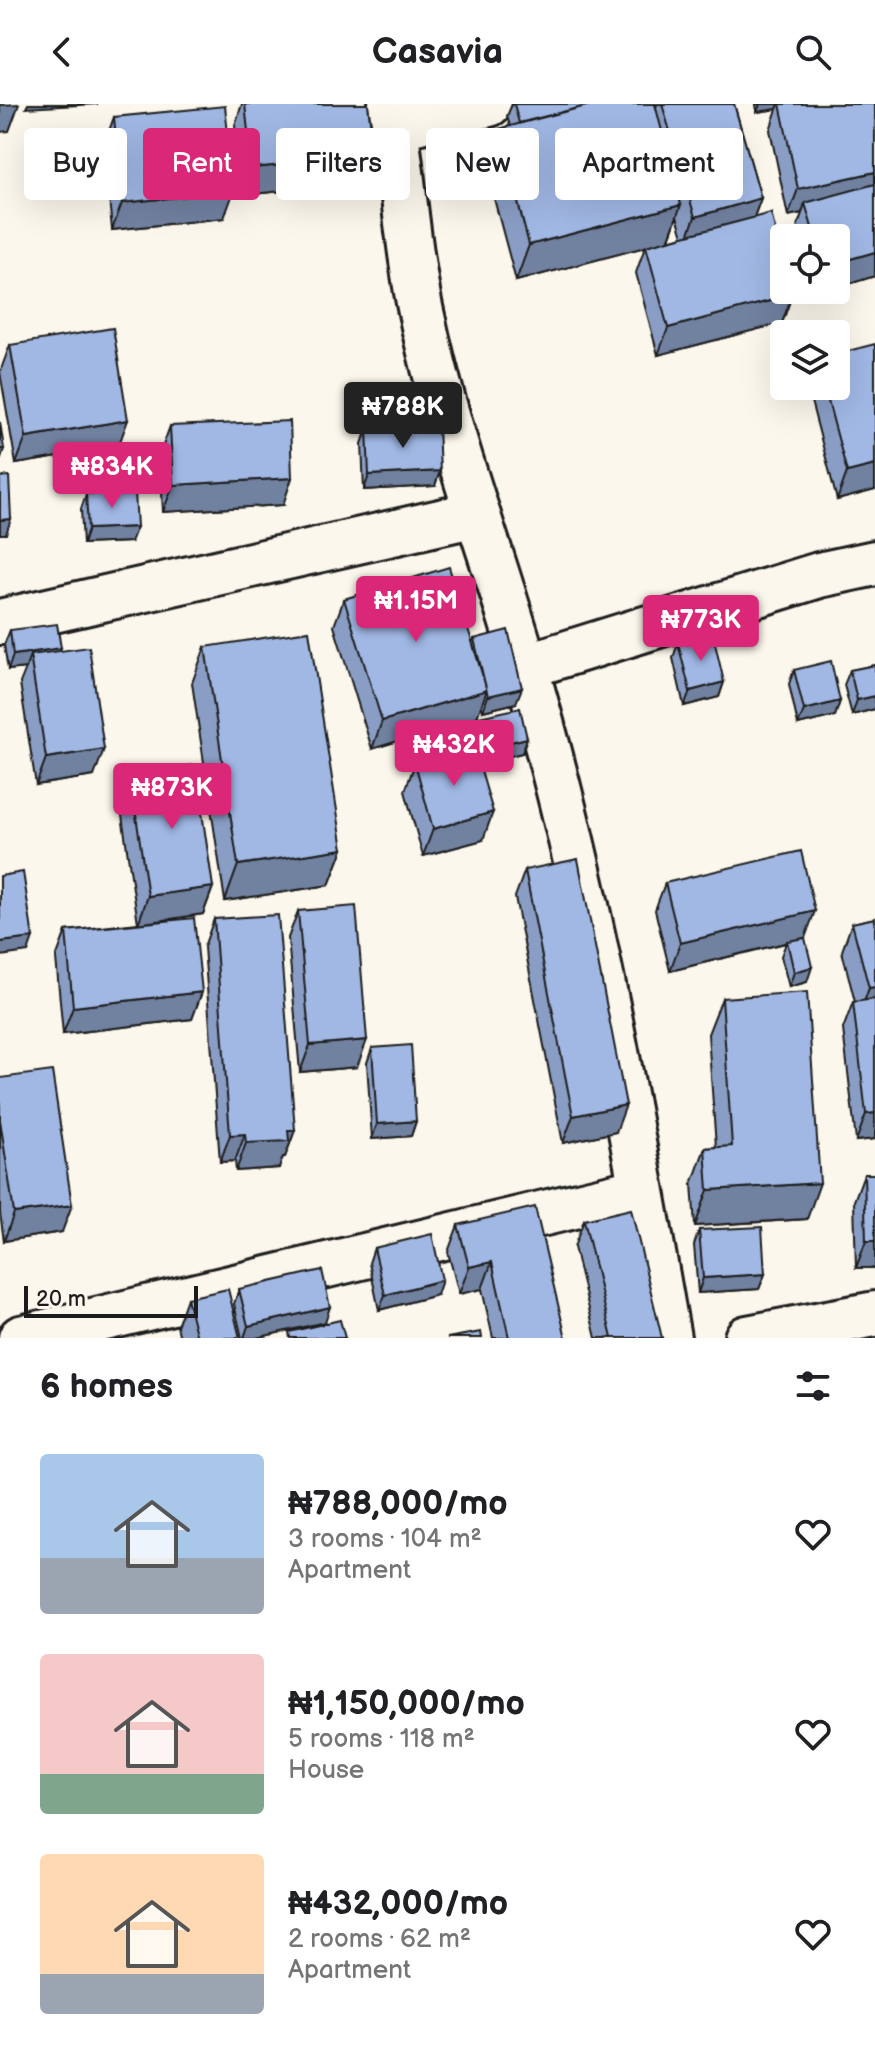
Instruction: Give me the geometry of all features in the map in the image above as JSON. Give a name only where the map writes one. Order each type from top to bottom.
[{"type":"street","points":[[489,104],[394,116],[420,311],[476,514],[526,666],[617,1041],[668,1338]]},
{"type":"street","points":[[0,622],[476,514]]},
{"type":"street","points":[[526,666],[819,575],[875,563]]},
{"type":"street","points":[[21,1338],[641,1190]]},
{"type":"street","points":[[747,1338],[875,1314]]},
{"type":"building","points":[[245,104],[368,104],[371,128],[276,128],[276,166],[260,167],[260,128],[248,128]]},
{"type":"building","points":[[514,104],[594,104],[519,123]]},
{"type":"building","points":[[594,104],[655,104],[661,128],[555,128],[555,200],[680,200],[681,205],[529,245],[517,200],[539,200],[539,128],[503,128]]},
{"type":"building","points":[[662,104],[734,104],[741,128],[669,128]]},
{"type":"building","points":[[780,104],[875,104],[875,172],[798,189]]},
{"type":"building","points":[[225,106],[227,128],[143,128],[143,200],[150,200],[122,203],[122,200],[127,200],[127,128],[115,128],[114,117]]},
{"type":"building","points":[[743,135],[761,198],[695,217],[690,200],[743,200]]},
{"type":"building","points":[[875,184],[875,252],[850,259],[850,224],[811,224],[805,203]]},
{"type":"building","points":[[771,213],[774,224],[770,224],[770,301],[668,328],[646,246]]},
{"type":"building","points":[[113,328],[128,420],[26,437],[10,345]]},
{"type":"building","points":[[875,344],[875,465],[847,472],[828,400],[850,400],[850,350]]},
{"type":"building","points":[[290,421],[292,478],[173,485],[170,426]]},
{"type":"building","points":[[0,422],[4,449],[0,449]]},
{"type":"building","points":[[438,426],[440,471],[369,475],[367,429]]},
{"type":"building","points":[[9,476],[11,519],[0,520],[0,477]]},
{"type":"building","points":[[135,492],[137,527],[88,529],[86,494]]},
{"type":"building","points":[[449,567],[487,690],[382,721],[344,599]]},
{"type":"building","points":[[57,624],[61,648],[13,655],[10,630]]},
{"type":"building","points":[[508,630],[522,688],[488,696],[474,639]]},
{"type":"building","points":[[309,631],[343,849],[238,865],[205,647]]},
{"type":"building","points":[[713,635],[724,682],[690,691],[678,643]]},
{"type":"building","points":[[89,647],[104,749],[46,758],[30,655]]},
{"type":"building","points":[[831,661],[840,701],[804,710],[794,670]]},
{"type":"building","points":[[875,665],[875,696],[857,700],[850,670]]},
{"type":"building","points":[[520,708],[527,738],[486,748],[479,717]]},
{"type":"building","points":[[474,747],[493,812],[433,829],[415,763]]},
{"type":"building","points":[[195,765],[213,887],[148,896],[130,775]]},
{"type":"building","points":[[801,851],[815,911],[680,943],[665,883]]},
{"type":"building","points":[[578,859],[626,1105],[573,1116],[525,870]]},
{"type":"building","points":[[23,872],[33,938],[0,942],[0,876]]},
{"type":"building","points":[[356,906],[367,1040],[310,1045],[298,911]]},
{"type":"building","points":[[278,915],[295,1130],[288,1130],[289,1141],[246,1143],[245,1134],[230,1135],[214,919]]},
{"type":"building","points":[[194,918],[202,992],[73,1007],[66,931]]},
{"type":"building","points":[[875,918],[875,987],[869,988],[852,923]]},
{"type":"building","points":[[805,938],[812,967],[794,972],[787,941]]},
{"type":"building","points":[[807,992],[820,1183],[708,1190],[705,1148],[732,1146],[722,998]]},
{"type":"building","points":[[875,999],[875,1113],[866,1114],[853,1002]]},
{"type":"building","points":[[411,1045],[416,1121],[377,1124],[372,1048]]},
{"type":"building","points":[[52,1071],[72,1205],[14,1213],[0,1120],[0,1078]]},
{"type":"building","points":[[864,1174],[875,1174],[875,1241],[866,1241]]},
{"type":"building","points":[[535,1207],[566,1338],[509,1338],[492,1262],[469,1267],[458,1225]]},
{"type":"building","points":[[631,1209],[662,1338],[612,1338],[584,1220]]},
{"type":"building","points":[[762,1227],[765,1274],[703,1278],[699,1230]]},
{"type":"building","points":[[432,1234],[442,1280],[385,1295],[374,1248]]},
{"type":"building","points":[[322,1270],[330,1307],[248,1326],[239,1289]]},
{"type":"building","points":[[228,1289],[240,1338],[197,1338],[187,1298]]},
{"type":"building","points":[[340,1320],[345,1338],[290,1338],[289,1332]]},
{"type":"building","points":[[481,1332],[482,1338],[447,1338]]}]
